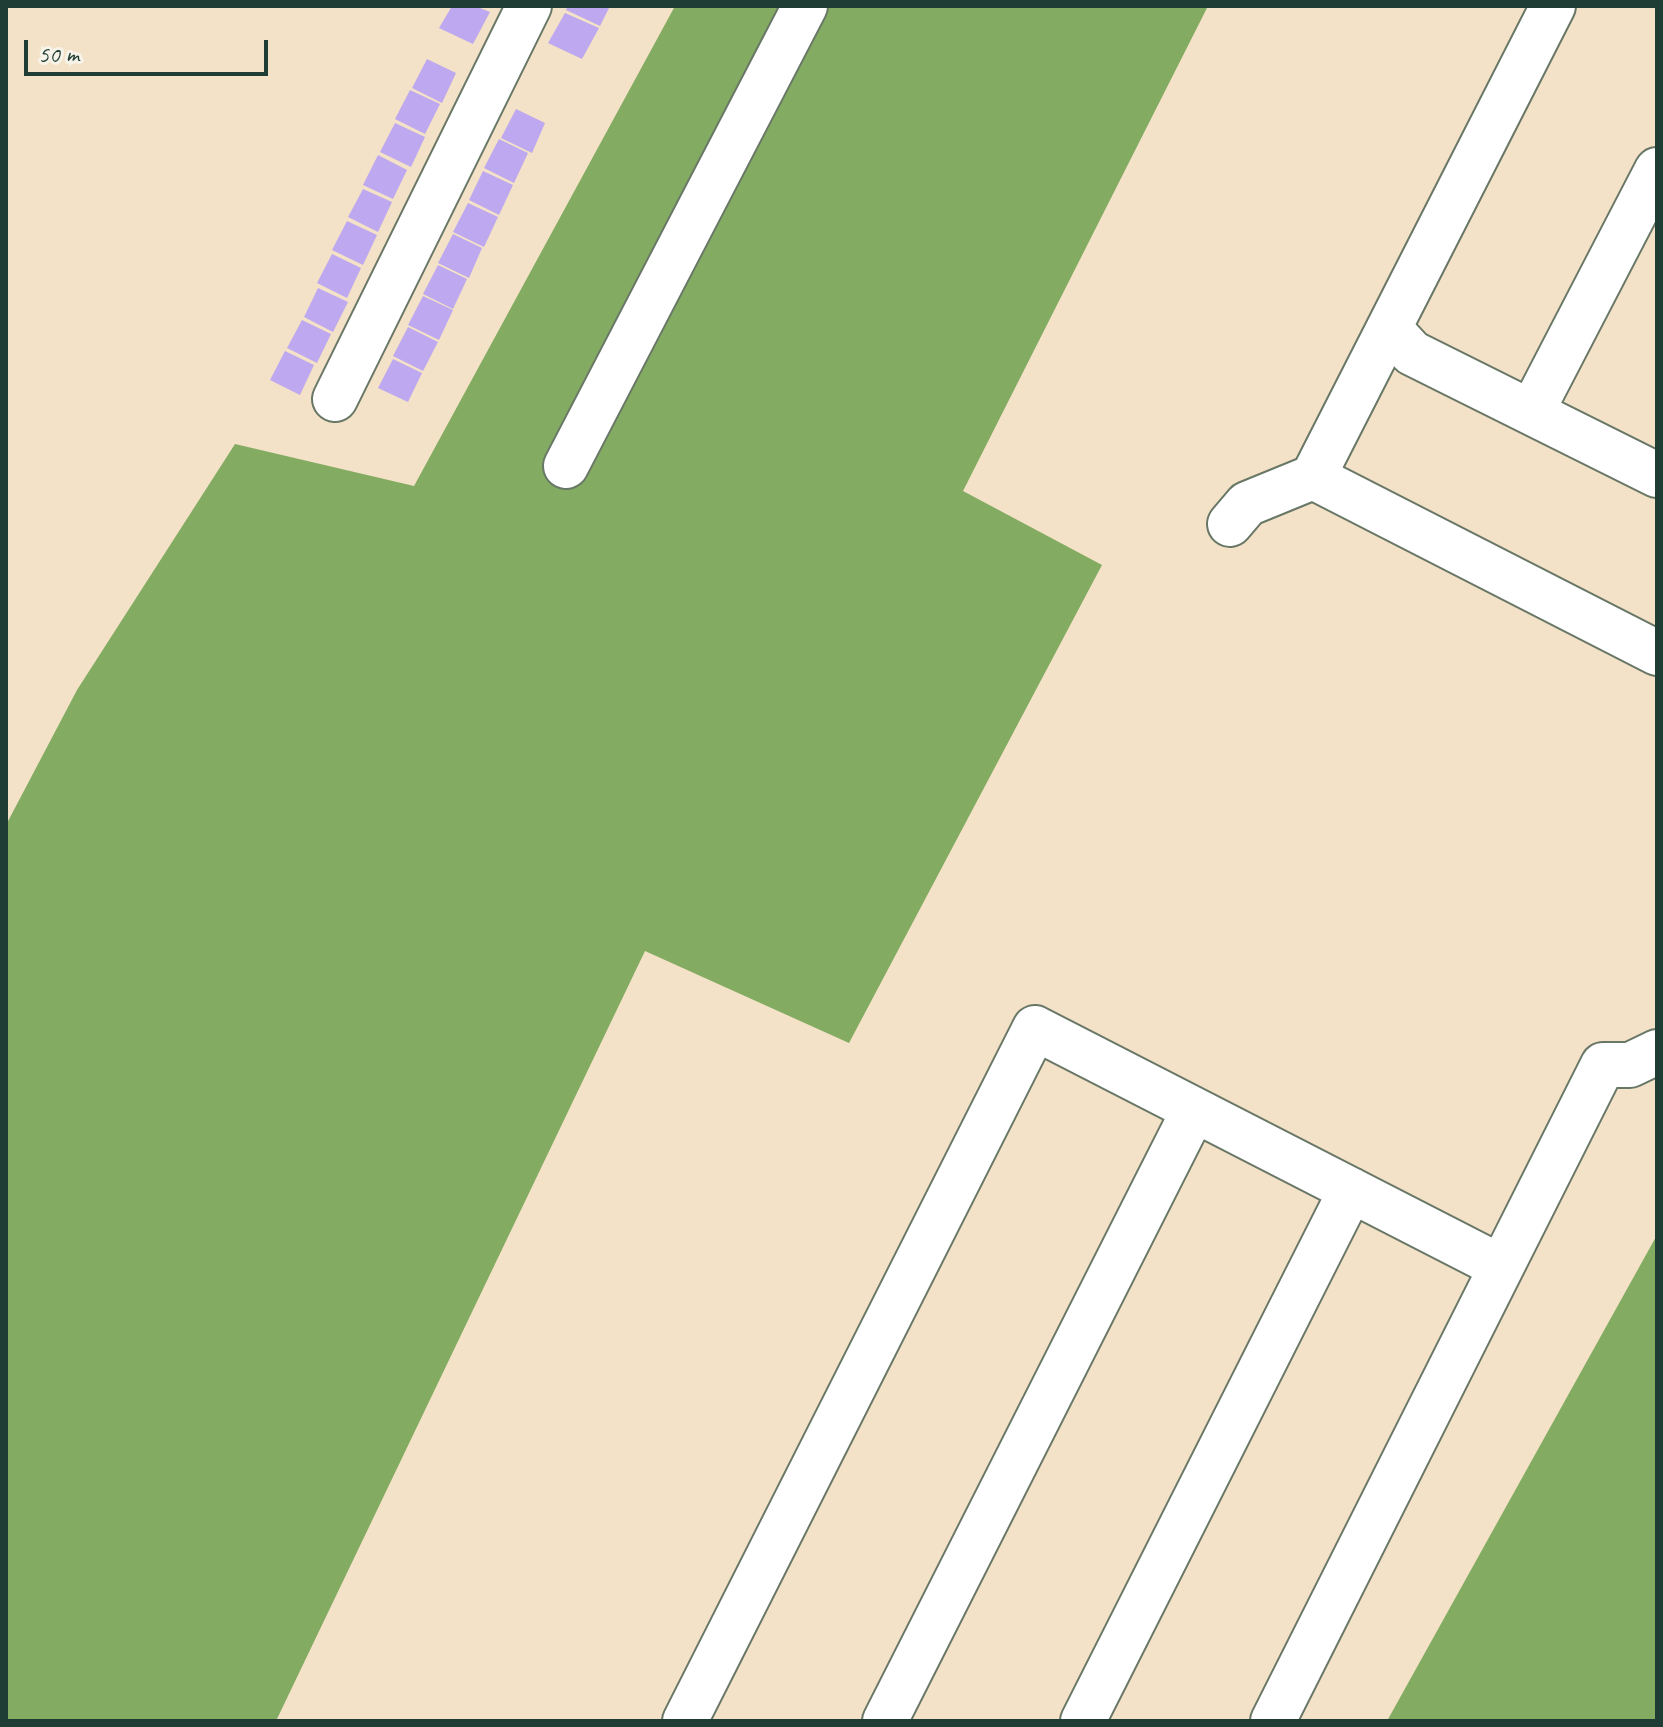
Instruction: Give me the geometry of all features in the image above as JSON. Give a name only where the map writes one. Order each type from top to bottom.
[{"type":"street","points":[[335,399],[529,6]]},
{"type":"street","points":[[566,466],[805,6]]},
{"type":"street","points":[[1230,524],[1247,504],[1313,477],[1553,6]]},
{"type":"street","points":[[1532,411],[1657,170]]},
{"type":"street","points":[[1389,328],[1412,353],[1657,475]]},
{"type":"street","points":[[1313,477],[1657,653]]},
{"type":"street","points":[[685,1721],[1035,1028],[1501,1267]]},
{"type":"street","points":[[1273,1721],[1603,1065],[1630,1065],[1657,1052]]},
{"type":"street","points":[[885,1721],[1194,1110]]},
{"type":"street","points":[[1083,1721],[1351,1190]]},
{"type":"green space","points":[[675,6],[1208,6],[963,491],[1102,565],[849,1043],[645,951],[276,1721],[6,1721],[6,825],[77,690],[235,444],[414,486]]},
{"type":"green space","points":[[1657,1235],[1657,1721],[1387,1721]]},
{"type":"building","points":[[452,6],[475,6],[490,12],[473,44],[439,28]]},
{"type":"building","points":[[568,6],[610,6],[600,26],[566,10]]},
{"type":"building","points":[[565,13],[599,28],[582,59],[548,43]]},
{"type":"building","points":[[427,59],[456,73],[442,103],[412,88]]},
{"type":"building","points":[[410,90],[440,104],[425,134],[395,119]]},
{"type":"building","points":[[516,109],[545,123],[532,153],[501,138]]},
{"type":"building","points":[[395,123],[425,137],[411,167],[380,152]]},
{"type":"building","points":[[499,139],[528,153],[514,183],[484,168]]},
{"type":"building","points":[[378,155],[407,170],[393,199],[363,185]]},
{"type":"building","points":[[483,171],[513,185],[499,215],[469,200]]},
{"type":"building","points":[[363,189],[392,202],[378,232],[348,217]]},
{"type":"building","points":[[468,203],[498,217],[484,247],[453,232]]},
{"type":"building","points":[[347,221],[377,235],[363,265],[332,250]]},
{"type":"building","points":[[453,234],[482,248],[469,278],[438,263]]},
{"type":"building","points":[[332,254],[361,268],[347,298],[317,283]]},
{"type":"building","points":[[438,265],[467,279],[453,309],[423,294]]},
{"type":"building","points":[[318,288],[348,302],[333,332],[304,317]]},
{"type":"building","points":[[423,296],[453,310],[439,340],[408,325]]},
{"type":"building","points":[[302,320],[331,334],[317,363],[287,348]]},
{"type":"building","points":[[408,327],[438,342],[423,371],[393,356]]},
{"type":"building","points":[[285,351],[314,365],[300,395],[270,380]]},
{"type":"building","points":[[393,359],[422,373],[408,402],[378,388]]}]
